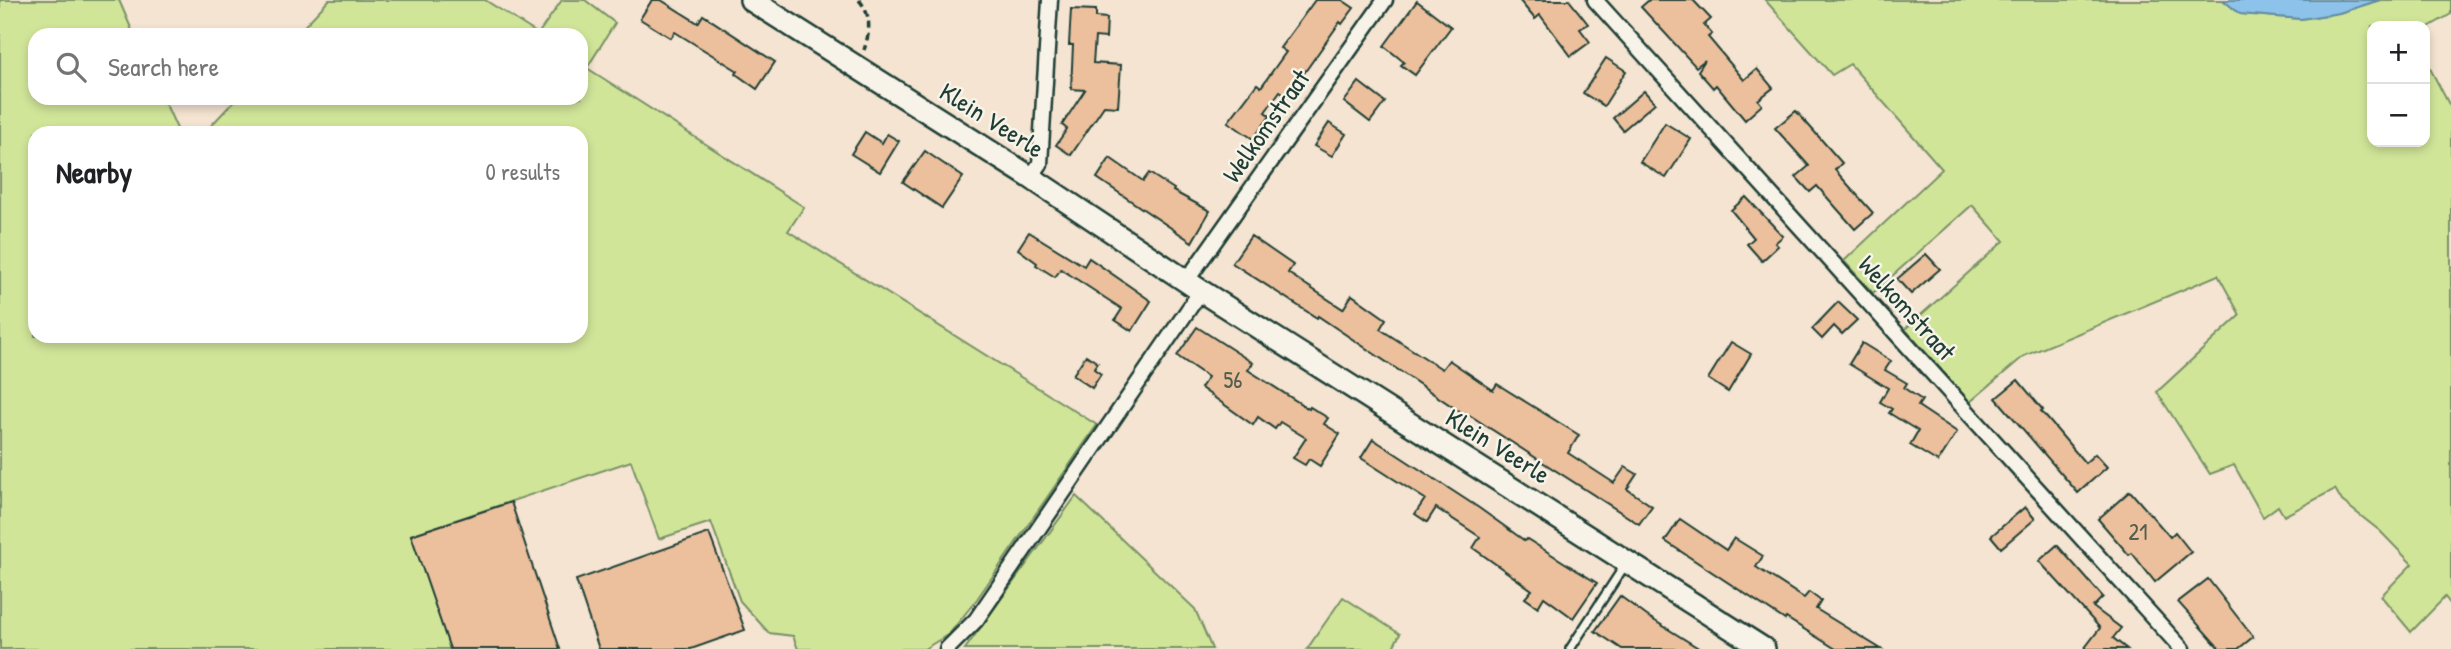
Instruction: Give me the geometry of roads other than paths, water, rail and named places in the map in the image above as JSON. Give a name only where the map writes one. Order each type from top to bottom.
[{"type":"main road","name":"Klein Veerle","points":[[751,0],[1764,649]]},
{"type":"street","points":[[1030,177],[1040,164],[1050,0]]},
{"type":"street","name":"Welkomstraat","points":[[1194,286],[1385,0]]},
{"type":"street","name":"Welkomstraat","points":[[1595,0],[2182,649]]},
{"type":"street","points":[[947,649],[976,620],[1194,286]]},
{"type":"lane","points":[[1570,649],[1627,561]]},
{"type":"water","points":[[2223,0],[2380,0],[2339,13],[2301,19],[2240,14]]}]
